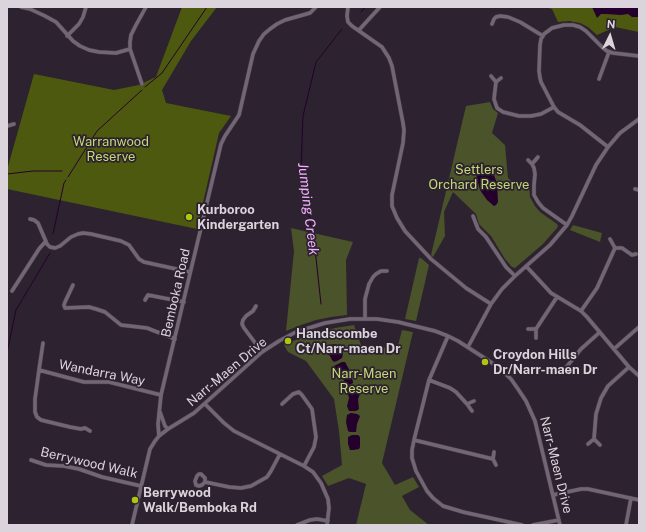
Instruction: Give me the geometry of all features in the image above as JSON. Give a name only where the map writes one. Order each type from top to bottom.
[{"type":"street","points":[[21,7],[35,11],[56,22],[67,36],[80,46],[89,50],[116,53],[130,49]]},
{"type":"street","points":[[67,36],[79,24],[86,7]]},
{"type":"street","points":[[142,84],[130,49],[130,42],[131,35],[146,7]]},
{"type":"street","name":"Bemboka Road","points":[[159,436],[159,410],[162,395],[221,144],[238,115],[253,54],[262,37],[277,24],[285,20],[310,13],[316,7]]},
{"type":"street","points":[[348,7],[348,22],[382,47],[387,52],[392,66],[404,130],[403,143],[392,195],[392,206],[397,218],[405,231],[431,259],[466,288],[492,304]]},
{"type":"street","points":[[359,30],[380,7]]},
{"type":"street","points":[[492,24],[496,17],[508,17],[520,22],[543,36]]},
{"type":"street","points":[[608,147],[580,125],[558,112],[554,107],[540,78],[540,45],[543,36],[555,27],[568,25],[576,26],[586,31],[609,52],[639,56]]},
{"type":"street","points":[[599,80],[609,52]]},
{"type":"street","points":[[491,76],[496,82]]},
{"type":"street","points":[[501,78],[496,82],[494,99],[497,108],[503,112],[519,116],[531,116],[541,114],[554,107]]},
{"type":"street","points":[[468,347],[502,289],[554,241],[567,225],[596,165],[608,147],[620,133],[639,119]]},
{"type":"street","points":[[7,126],[14,124]]},
{"type":"street","points":[[532,164],[538,158]]},
{"type":"street","points":[[528,160],[532,164],[535,174],[534,195],[536,200],[542,208],[567,225]]},
{"type":"street","points":[[473,216],[478,229],[486,237],[506,267],[515,276]]},
{"type":"street","points":[[30,219],[38,223],[47,244],[50,247],[55,248],[60,246],[78,234],[91,234],[121,241],[144,262],[190,272]]},
{"type":"street","points":[[610,239],[615,248]]},
{"type":"street","points":[[12,291],[39,248],[46,241]]},
{"type":"street","points":[[615,248],[622,248],[632,255],[636,254]]},
{"type":"street","points":[[581,312],[597,288],[615,248]]},
{"type":"street","points":[[526,266],[551,293],[581,312],[590,320],[629,367],[639,376]]},
{"type":"street","points":[[365,319],[365,299],[369,284],[376,274],[381,271],[386,271]]},
{"type":"street","points":[[73,285],[65,302],[64,306],[66,308],[90,307],[105,312],[121,325],[147,328],[175,339]]},
{"type":"street","points":[[145,300],[148,295],[184,302]]},
{"type":"street","points":[[536,338],[536,329],[557,297]]},
{"type":"street","points":[[256,306],[253,311],[246,316],[242,324],[262,352]]},
{"type":"street","name":"Narr-Maen Drive","points":[[168,429],[186,419],[205,404],[262,352],[296,332],[350,319],[398,322],[435,331],[468,347],[502,371],[514,384],[526,401],[538,428],[560,525]]},
{"type":"street","points":[[614,348],[639,327]]},
{"type":"street","points":[[528,329],[536,329]]},
{"type":"street","points":[[564,370],[581,349],[600,332]]},
{"type":"street","points":[[448,336],[429,380],[414,440],[412,458],[416,471],[427,491],[438,503],[450,508],[522,525]]},
{"type":"street","name":"Wandarra Way","points":[[43,343],[34,399],[37,417],[41,420],[81,429],[85,428],[90,431]]},
{"type":"street","points":[[588,444],[594,439],[596,414],[600,398],[608,386],[629,367]]},
{"type":"street","name":"Wandarra Way","points":[[39,370],[84,382],[109,382],[162,395]]},
{"type":"street","points":[[429,380],[453,390],[472,411]]},
{"type":"street","points":[[282,404],[293,394],[299,392],[312,409],[316,438],[314,447],[304,466]]},
{"type":"street","points":[[467,404],[474,401]]},
{"type":"street","points":[[205,404],[234,431],[304,466],[313,472],[322,483],[329,508],[328,523],[317,519],[296,525]]},
{"type":"street","points":[[134,525],[150,449],[159,436],[168,429],[165,426],[159,410]]},
{"type":"street","points":[[594,439],[600,445]]},
{"type":"street","points":[[414,440],[493,459]]},
{"type":"street","points":[[494,452],[493,459],[496,465]]},
{"type":"street","points":[[205,482],[229,487],[241,488],[251,486],[267,477],[280,454]]},
{"type":"street","name":"Berrywood Walk","points":[[31,460],[46,465],[79,469],[141,486]]},
{"type":"street","points":[[553,495],[588,488],[639,500]]},
{"type":"street","points":[[626,525],[631,498]]},
{"type":"street","points":[[533,525],[559,520]]},
{"type":"green space","name":"Warranwood Reserve","points":[[182,7],[217,7],[191,41],[162,90],[166,103],[231,116],[219,133],[197,229],[7,189],[7,170],[34,74],[114,90],[139,85],[156,77]]},
{"type":"green space","points":[[545,7],[639,7],[639,32],[615,27],[597,35],[588,27],[580,23],[569,21],[558,22],[552,9]]},
{"type":"green space","name":"Settlers Orchard Reserve","points":[[490,102],[493,109],[498,113],[492,133],[505,145],[508,178],[515,184],[529,185],[530,197],[535,206],[540,212],[558,226],[543,244],[515,268],[512,267],[505,259],[491,236],[479,224],[476,214],[453,192],[444,212],[445,236],[433,257],[431,255],[466,106]]},
{"type":"green space","points":[[573,225],[602,233],[600,242],[570,230]]},
{"type":"green space","points":[[291,228],[353,242],[346,260],[347,315],[316,320],[286,331],[294,251]]},
{"type":"green space","points":[[419,258],[429,265],[416,321],[405,319]]},
{"type":"green space","name":"Narr-Maen Reserve","points":[[354,325],[361,345],[397,349],[402,330],[413,332],[382,463],[395,485],[413,477],[419,487],[402,496],[410,510],[429,525],[356,525],[366,484],[349,478],[328,486],[322,476],[342,465],[334,399],[306,361],[288,352],[284,345],[318,332]]},
{"type":"shaded area","points":[[592,7],[639,7],[639,17],[632,17],[628,14],[601,14],[597,18]]},
{"type":"shaded area","points":[[488,165],[492,168],[497,183],[498,202],[494,206],[487,200],[480,190],[477,179],[476,170],[479,167]]},
{"type":"shaded area","points":[[335,344],[340,346],[343,350],[343,354],[342,358],[334,362],[325,352],[329,345]]},
{"type":"shaded area","points":[[345,362],[350,371],[353,382],[347,386],[334,366]]},
{"type":"shaded area","points":[[356,387],[360,394],[358,399],[359,409],[356,411],[349,411],[347,406],[349,398],[347,390],[348,388]]},
{"type":"shaded area","points":[[351,413],[360,416],[356,432],[348,431],[346,422],[347,415]]},
{"type":"shaded area","points":[[358,435],[360,437],[359,449],[350,450],[348,437]]},
{"type":"waterway","name":"Jumping Creek","points":[[145,87],[162,73],[207,7]]},
{"type":"waterway","name":"Jumping Creek","points":[[361,12],[365,7]]},
{"type":"waterway","name":"Jumping Creek","points":[[321,304],[316,258],[301,169],[303,116],[316,62],[342,29]]},
{"type":"waterway","name":"Jumping Creek","points":[[68,177],[97,131],[142,90]]},
{"type":"waterway","points":[[7,174],[33,171],[62,171]]},
{"type":"waterway","name":"Jumping Creek","points":[[53,234],[64,183],[66,180]]},
{"type":"waterway","name":"Jumping Creek","points":[[7,353],[16,310],[50,253]]},
{"type":"place","name":"Kurboroo Kindergarten","points":[[189,217]]},
{"type":"place","name":"Handscombe Ct/Narr-maen Dr","points":[[288,341]]},
{"type":"place","name":"Croydon Hills Dr/Narr-maen Dr","points":[[485,362]]},
{"type":"place","name":"Berrywood Walk/Bemboka Rd","points":[[135,500]]}]
